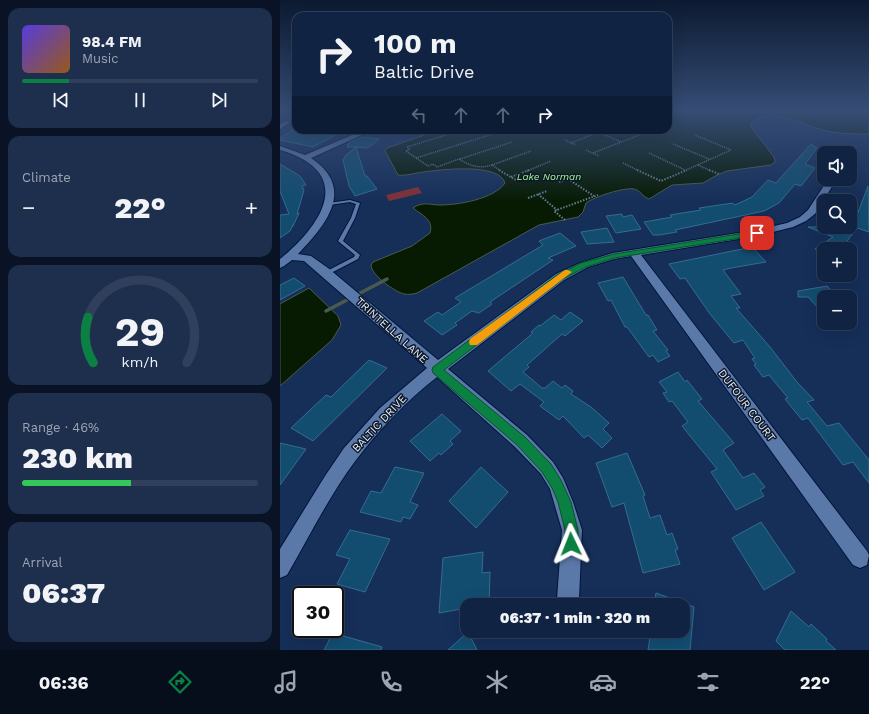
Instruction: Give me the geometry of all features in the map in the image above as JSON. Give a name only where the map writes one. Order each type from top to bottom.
[{"type":"street","points":[[306,157],[343,141]]},
{"type":"street","points":[[280,148],[306,157],[316,164],[325,176],[330,190],[329,204],[317,226],[301,245],[285,260]]},
{"type":"street","name":"BALTIC DRIVE","points":[[280,568],[331,482],[350,454],[400,399],[571,270],[596,260],[757,233],[790,224],[803,219],[812,212],[828,186]]},
{"type":"street","name":"DUFOUR COURT","points":[[634,253],[698,342],[860,558]]},
{"type":"street","name":"TRINTELLA LANE","points":[[285,260],[307,258],[327,273],[532,451],[547,468],[557,484],[572,530],[568,598]]},
{"type":"lane","points":[[327,273],[356,258],[358,255],[340,241],[353,218],[358,203],[350,201],[329,204]]},
{"type":"path","points":[[425,141],[407,147],[410,149],[406,150],[428,166],[433,164],[437,167],[512,142]]},
{"type":"path","points":[[416,158],[469,141]]},
{"type":"path","points":[[568,141],[576,145]]},
{"type":"path","points":[[571,143],[575,141]]},
{"type":"path","points":[[623,163],[661,181],[731,150],[710,141]]},
{"type":"path","points":[[592,153],[621,142]]},
{"type":"path","points":[[673,144],[709,159]]},
{"type":"path","points":[[586,150],[599,156]]},
{"type":"path","points":[[459,159],[470,167],[487,167],[531,151]]},
{"type":"path","points":[[649,153],[686,170]]},
{"type":"path","points":[[510,177],[551,161]]},
{"type":"path","points":[[698,164],[719,174]]},
{"type":"path","points":[[492,165],[516,180]]},
{"type":"path","points":[[559,182],[579,176]]},
{"type":"path","points":[[568,179],[594,196]]},
{"type":"path","points":[[528,198],[547,191]]},
{"type":"path","points":[[538,194],[558,210]]},
{"type":"path","points":[[565,220],[554,211],[598,195]]},
{"type":"shaded area","points":[[418,187],[422,193],[389,201],[386,195]]},
{"type":"water","name":"Lake Norman","points":[[406,141],[762,141],[774,157],[775,162],[771,165],[727,171],[703,183],[672,185],[649,199],[634,189],[602,195],[586,203],[583,212],[578,217],[539,225],[417,293],[406,294],[400,293],[379,278],[372,269],[371,265],[373,262],[412,246],[430,233],[431,228],[429,221],[413,208],[423,204],[448,205],[475,200],[493,193],[500,189],[505,183],[500,176],[492,172],[468,169],[398,175],[385,151],[387,148]]},
{"type":"water","points":[[309,288],[338,316],[341,325],[332,340],[280,386],[280,304]]},
{"type":"building","points":[[286,141],[324,141],[313,147]]},
{"type":"building","points":[[351,141],[376,141],[368,148],[347,147]]},
{"type":"building","points":[[811,144],[817,148],[805,164],[815,168],[801,186],[795,184],[779,203],[764,211],[675,230],[677,232],[659,235],[653,235],[644,222],[672,217],[670,215],[701,210],[699,208],[733,203],[735,205],[752,197],[768,180],[776,183]]},
{"type":"building","points":[[356,147],[365,176],[367,176],[377,189],[355,196],[349,186],[343,160],[346,155]]},
{"type":"building","points":[[280,164],[300,176],[306,185],[302,186],[304,190],[297,214],[299,213],[293,226],[290,231],[280,238],[280,215],[289,214],[280,191]]},
{"type":"building","points":[[868,186],[869,232],[857,228],[857,215]]},
{"type":"building","points":[[622,214],[623,217],[632,215],[641,229],[616,233],[606,216]]},
{"type":"building","points":[[808,227],[817,227],[817,231]]},
{"type":"building","points":[[607,228],[614,242],[587,244],[581,232]]},
{"type":"building","points":[[560,233],[576,246],[548,258],[553,260],[490,302],[492,304],[479,313],[472,311],[455,323],[457,325],[442,335],[424,321],[438,312],[442,315],[461,302],[455,298],[543,245],[539,241]]},
{"type":"building","points":[[826,234],[852,234],[846,242],[826,242],[833,237]]},
{"type":"building","points":[[752,247],[766,262],[723,270],[741,294],[731,296],[740,308],[736,308],[770,347],[797,382],[814,400],[807,402],[827,426],[839,423],[869,460],[869,483],[853,462],[843,465],[808,418],[802,420],[785,399],[788,398],[769,375],[763,377],[754,365],[756,364],[752,359],[755,358],[743,340],[734,343],[710,314],[685,278],[680,279],[669,264]]},
{"type":"building","points":[[623,277],[657,330],[653,331],[668,350],[666,351],[670,356],[658,362],[653,355],[649,357],[627,327],[625,327],[611,300],[608,301],[598,283]]},
{"type":"building","points":[[294,278],[305,286],[280,300],[280,285]]},
{"type":"building","points":[[827,286],[831,290],[817,290],[817,307],[808,297],[798,297],[798,291]]},
{"type":"building","points":[[570,312],[583,321],[565,336],[562,334],[527,365],[529,367],[523,372],[542,388],[545,388],[553,381],[562,388],[565,385],[573,391],[571,394],[591,407],[609,423],[603,429],[612,438],[602,448],[588,435],[584,438],[563,416],[559,420],[540,406],[544,402],[520,384],[511,391],[488,371],[533,333],[531,332],[539,325],[540,326],[554,315],[561,320]]},
{"type":"building","points":[[369,360],[387,368],[313,441],[291,428],[326,395],[331,397]]},
{"type":"building","points":[[678,372],[685,382],[687,380],[702,399],[698,401],[734,443],[723,450],[743,478],[754,473],[765,487],[760,490],[764,496],[736,510],[711,472],[717,469],[682,426],[688,422],[672,401],[669,402],[663,393],[667,392],[659,382]]},
{"type":"building","points":[[442,414],[461,431],[450,441],[453,444],[441,455],[439,453],[430,461],[410,441]]},
{"type":"building","points":[[280,443],[306,449],[280,485]]},
{"type":"building","points":[[627,453],[645,495],[643,496],[650,518],[660,515],[667,535],[672,533],[678,549],[675,550],[680,564],[643,573],[624,503],[612,507],[596,463]]},
{"type":"building","points":[[395,467],[424,473],[410,502],[418,505],[410,519],[403,517],[401,522],[360,512],[371,491],[381,493]]},
{"type":"building","points":[[481,467],[508,492],[476,528],[449,501]]},
{"type":"building","points":[[761,522],[795,572],[764,590],[732,538]]},
{"type":"building","points":[[350,530],[390,539],[365,592],[337,584],[350,559],[336,555]]},
{"type":"building","points":[[483,552],[482,573],[490,572],[489,598],[460,598],[460,609],[439,613],[443,558]]},
{"type":"building","points":[[656,593],[670,598],[655,598]]},
{"type":"building","points":[[690,606],[694,607],[690,650],[648,650],[650,638],[690,638]]},
{"type":"building","points":[[791,611],[809,627],[811,624],[836,650],[785,650],[776,641]]},
{"type":"building","points":[[344,636],[382,647],[381,650],[324,650],[330,638],[344,638]]},
{"type":"building","points":[[461,638],[471,638],[477,650],[448,650]]},
{"type":"waterway","points":[[326,311],[387,279]]},
{"type":"slow traffic","points":[[474,342],[568,272]]},
{"type":"route","points":[[571,544],[572,530],[564,502],[557,484],[547,468],[521,441],[437,370],[571,270],[596,260],[614,256],[757,233]]}]
